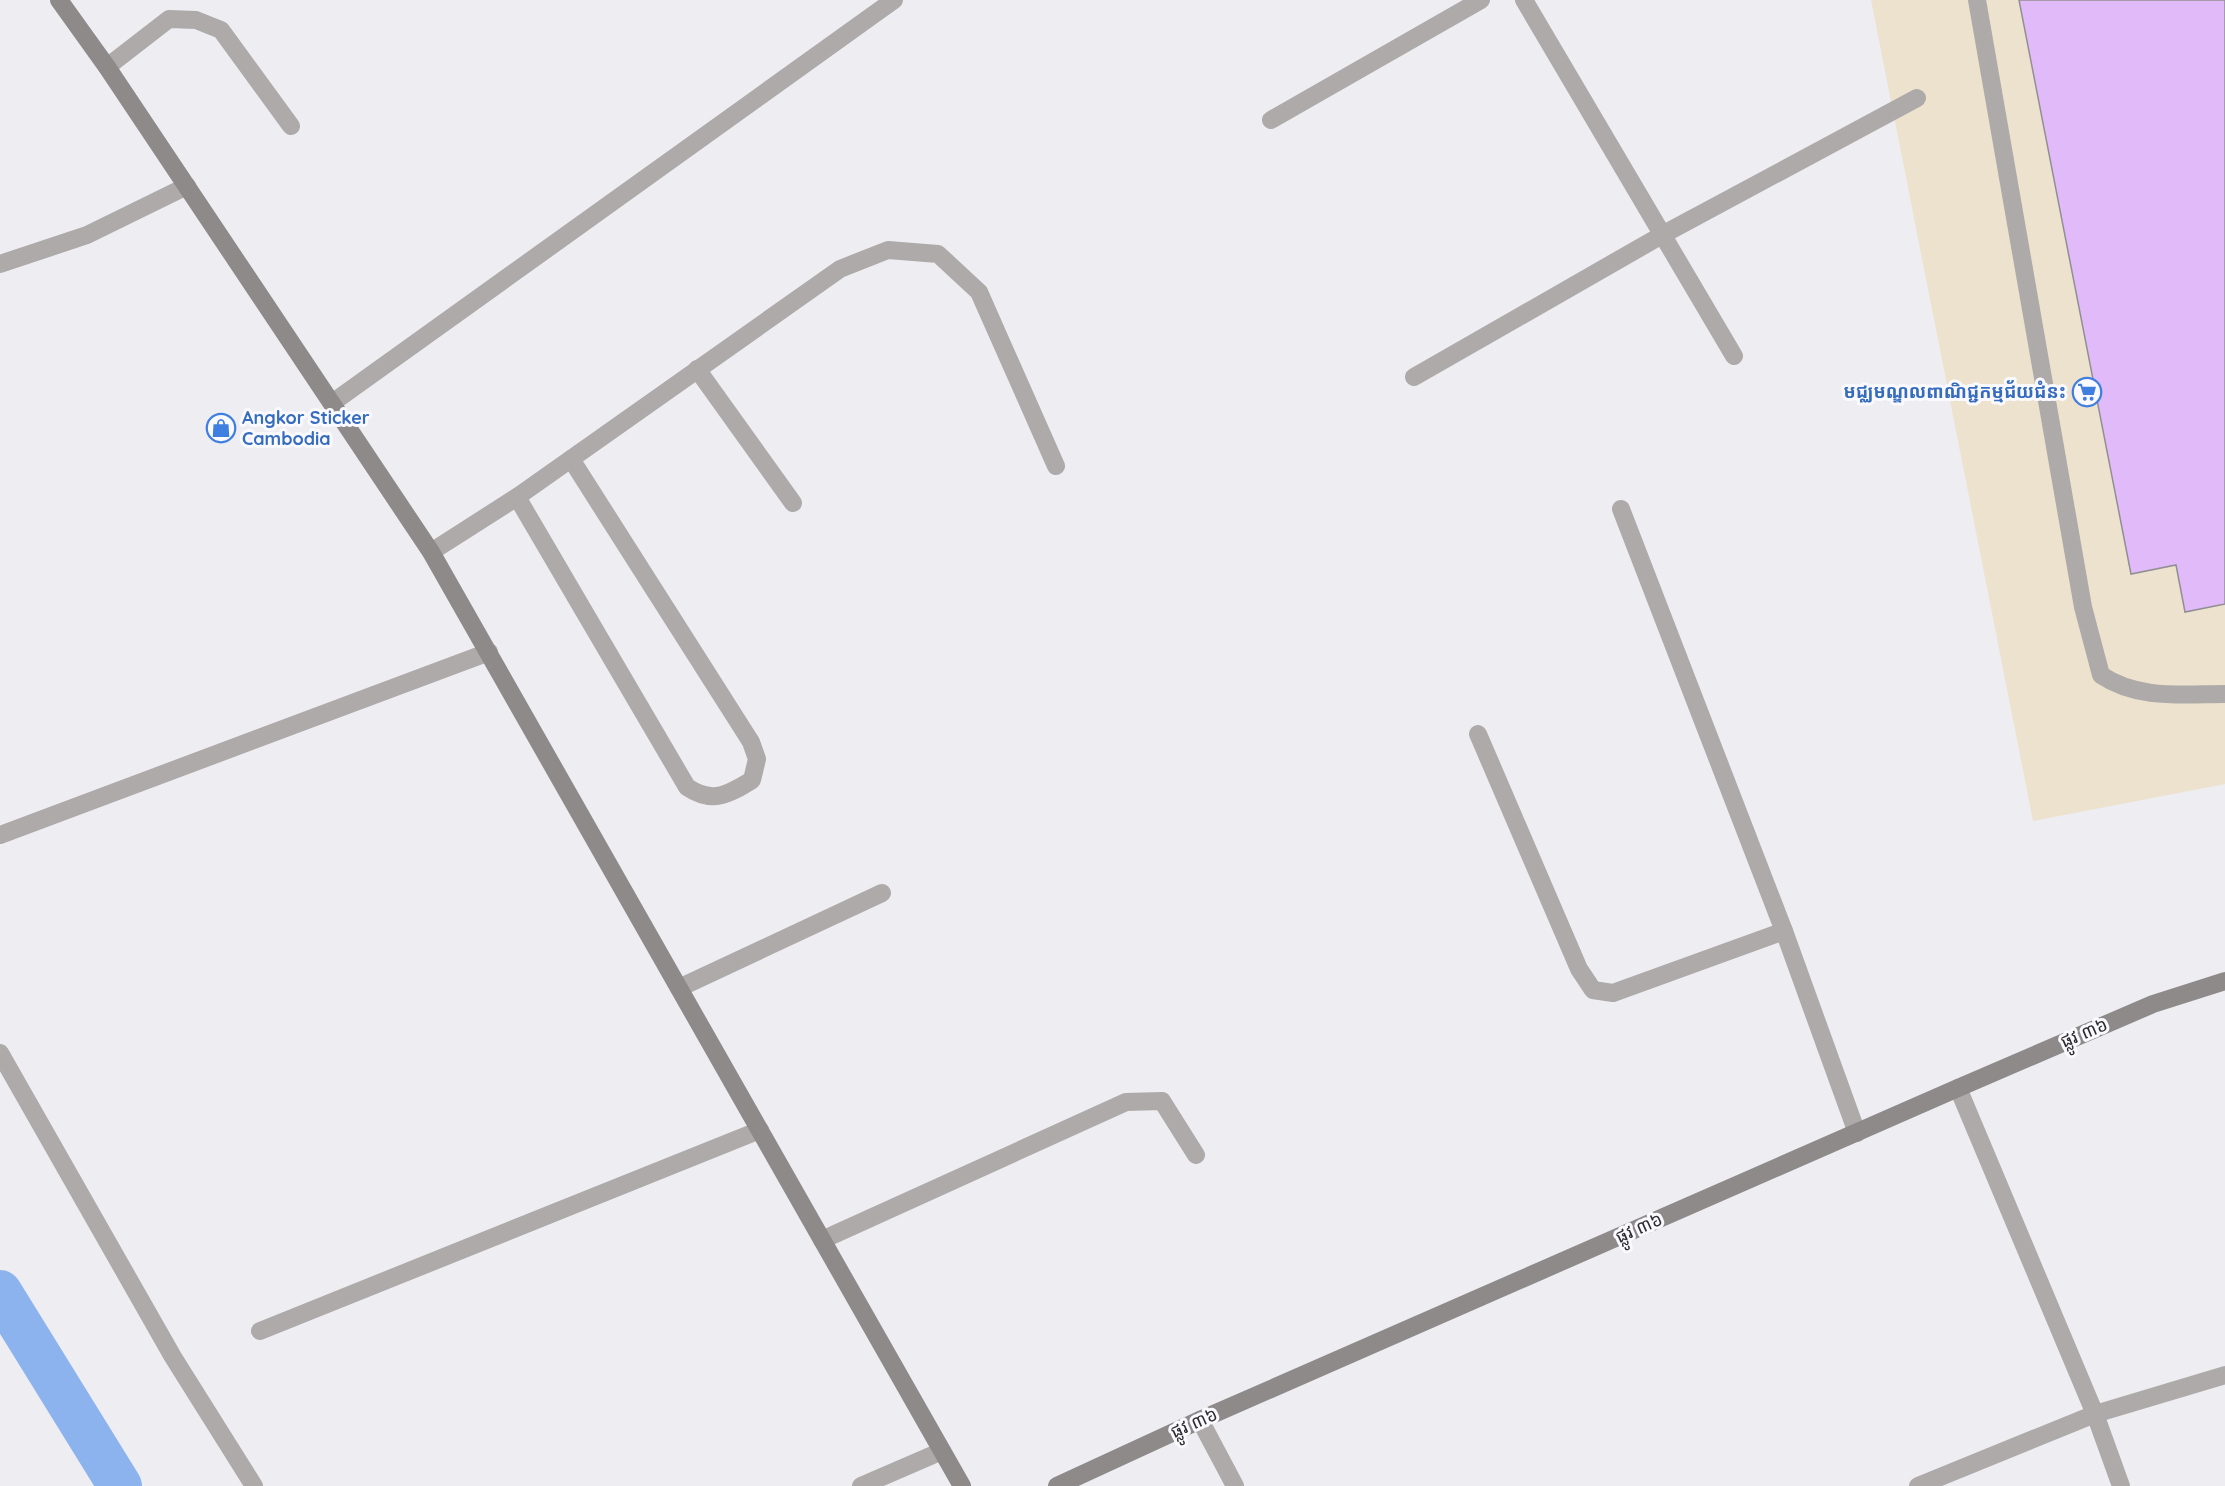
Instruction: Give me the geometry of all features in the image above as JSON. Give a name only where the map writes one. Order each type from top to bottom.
[{"type":"street","points":[[59,0],[107,67],[431,552],[962,1486]]},
{"type":"street","points":[[332,403],[894,0]]},
{"type":"street","points":[[1271,120],[1481,0]]},
{"type":"street","points":[[1524,0],[1734,356]]},
{"type":"street","points":[[1977,0],[2083,607],[2101,675],[2115,685],[2157,695],[2225,694]]},
{"type":"street","points":[[107,67],[169,19],[196,20],[221,30],[291,126]]},
{"type":"street","points":[[1414,377],[1662,235],[1917,98]]},
{"type":"street","points":[[0,264],[87,235],[187,186]]},
{"type":"street","points":[[431,552],[517,497],[840,269],[888,250],[938,254],[979,292],[1056,466]]},
{"type":"street","points":[[697,369],[794,503]]},
{"type":"street","points":[[517,497],[687,787],[700,796],[729,794],[752,780],[757,759],[751,742],[571,459]]},
{"type":"street","points":[[1621,509],[1784,931],[1857,1133]]},
{"type":"street","points":[[0,835],[489,652]]},
{"type":"street","points":[[1478,734],[1579,969],[1593,990],[1613,993],[1784,931]]},
{"type":"street","points":[[679,988],[882,893]]},
{"type":"street","name":"ផ្លូវ ៣៦","points":[[1058,1486],[1200,1420],[2152,1004],[2225,981]]},
{"type":"street","points":[[0,1053],[173,1357],[254,1486]]},
{"type":"street","points":[[1958,1088],[2095,1414],[2121,1486]]},
{"type":"street","points":[[822,1240],[1126,1102],[1162,1101],[1196,1155]]},
{"type":"street","points":[[260,1331],[760,1130]]},
{"type":"street","points":[[1918,1486],[2095,1414],[2225,1375]]},
{"type":"street","points":[[1200,1420],[1235,1486]]},
{"type":"street","points":[[861,1486],[942,1450]]},
{"type":"shaded area","name":"មជ្ឈមណ្ឌលពាណិជ្ជកម្មជ័យជំនះ","points":[[1871,0],[2225,0],[2225,784],[2033,821]]},
{"type":"building","points":[[2019,0],[2225,0],[2225,604],[2185,612],[2176,565],[2131,574]]},
{"type":"waterway","points":[[0,1292],[120,1486]]},
{"type":"place","name":"មជ្ឈមណ្ឌលពាណិជ្ជកម្មជ័យជំនះ","points":[[2087,392]]},
{"type":"place","name":"Angkor Sticker Cambodia","points":[[221,428]]}]
